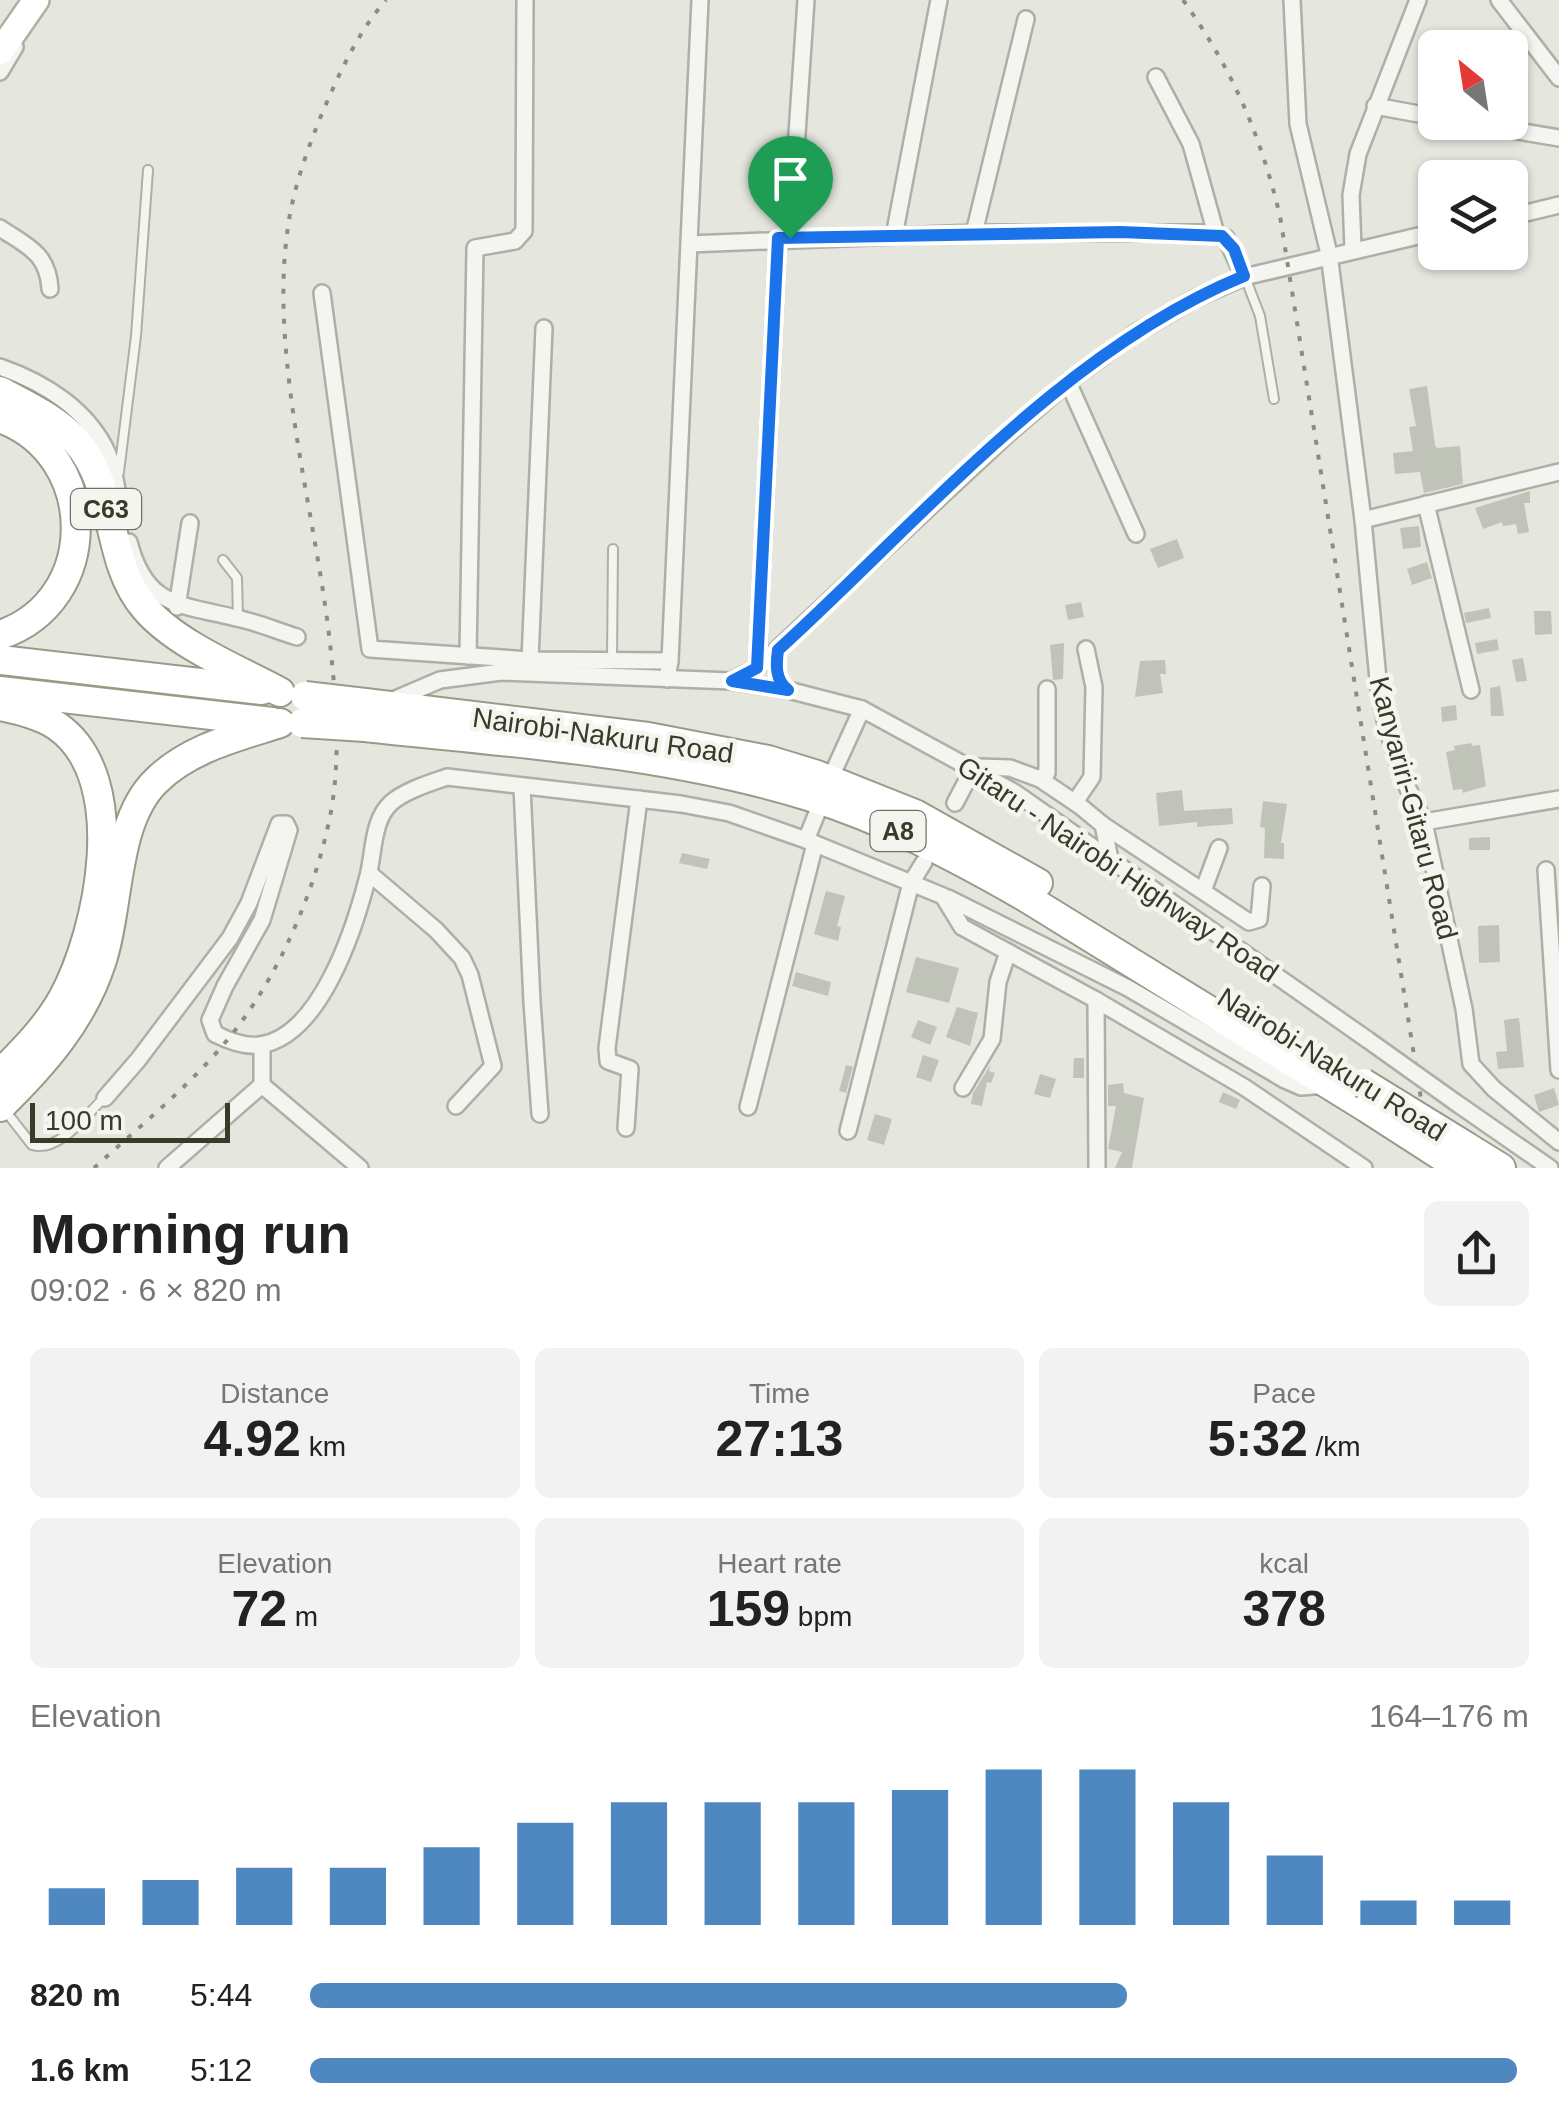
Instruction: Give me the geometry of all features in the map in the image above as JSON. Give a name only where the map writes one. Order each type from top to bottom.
[{"type":"highway","name":"C63","points":[[0,391],[54,421],[87,455],[100,482],[118,559],[144,607],[162,626],[292,708]]},
{"type":"highway","points":[[0,418],[29,434],[58,466],[73,503],[76,545],[72,566],[52,602],[35,619],[0,635]]},
{"type":"highway","name":"Nairobi-Nakuru Road","points":[[0,660],[292,708]]},
{"type":"highway","name":"Nairobi-Nakuru Road","points":[[0,691],[371,712],[648,736],[768,760],[915,814],[974,844],[1463,1158]]},
{"type":"highway","points":[[0,706],[43,718],[77,746],[96,787],[101,840],[96,909],[75,972],[51,1017],[0,1074]]},
{"type":"highway","points":[[1,1106],[64,1038],[91,988],[110,927],[127,833],[136,807],[152,784],[171,766],[206,747],[292,708]]},
{"type":"highway","name":"Nairobi-Nakuru Road","points":[[371,712],[762,783],[812,797],[964,862],[1105,944],[1331,1085],[1365,1095]]},
{"type":"highway","name":"A8","points":[[1463,1158],[1501,1168]]},
{"type":"main road","points":[[0,52],[36,0]]},
{"type":"street","points":[[0,72],[22,35],[50,0]]},
{"type":"street","points":[[468,656],[475,248],[515,242],[524,231],[525,0]]},
{"type":"street","points":[[666,679],[670,661],[700,0]]},
{"type":"street","points":[[757,668],[784,238],[806,0]]},
{"type":"street","points":[[894,236],[939,0]]},
{"type":"street","name":"Kanyariri-Gitaru Road","points":[[1292,0],[1298,124],[1329,254],[1363,520],[1379,690],[1401,774],[1424,822],[1464,1009],[1471,1064],[1559,1141]]},
{"type":"street","points":[[1353,249],[1351,214],[1358,154],[1418,0]]},
{"type":"street","points":[[1499,0],[1559,78]]},
{"type":"street","points":[[974,233],[1026,20]]},
{"type":"street","points":[[1156,77],[1191,144],[1216,234]]},
{"type":"street","points":[[1375,106],[1418,114]]},
{"type":"street","points":[[1528,133],[1559,138]]},
{"type":"street","points":[[1528,212],[1559,205]]},
{"type":"street","points":[[0,228],[39,254],[49,269],[50,288]]},
{"type":"street","points":[[689,244],[974,233],[1216,234],[1226,238],[1234,249],[1244,276]]},
{"type":"street","points":[[371,712],[440,680],[502,672],[732,681],[757,668],[778,650],[1068,382],[1169,313],[1244,276],[1418,236]]},
{"type":"street","points":[[322,293],[370,649],[530,660],[670,661]]},
{"type":"street","points":[[530,660],[544,328]]},
{"type":"street","points":[[0,367],[37,380],[95,431],[108,455],[130,549],[142,578],[177,607],[238,618],[297,637]]},
{"type":"street","points":[[1068,382],[1136,534]]},
{"type":"street","points":[[1363,520],[1559,472]]},
{"type":"street","points":[[1426,504],[1471,690]]},
{"type":"street","points":[[177,607],[190,523]]},
{"type":"street","points":[[1076,802],[1092,778],[1094,687],[1086,649]]},
{"type":"street","points":[[778,650],[778,675],[788,690]]},
{"type":"street","name":"Gitaru - Nairobi Highway Road","points":[[732,681],[862,709],[974,767],[1550,1168]]},
{"type":"street","points":[[1040,780],[1047,773],[1047,689]]},
{"type":"street","points":[[836,766],[862,709]]},
{"type":"street","points":[[955,803],[974,767],[1010,768],[1040,780],[1076,802],[1241,918],[1255,922],[1259,919],[1262,886]]},
{"type":"street","points":[[104,1098],[138,1060],[230,938],[249,902],[277,827],[283,823],[289,830],[262,920],[210,1020],[215,1034],[245,1045],[262,1045],[286,1035],[316,1003],[342,954],[369,874],[376,829],[390,804],[447,777],[729,813],[944,896],[1128,988],[1285,1080],[1301,1087],[1331,1085]]},
{"type":"street","points":[[522,787],[540,1114]]},
{"type":"street","points":[[1424,822],[1559,799]]},
{"type":"street","points":[[626,1128],[630,1069],[608,1061],[606,1048],[639,800]]},
{"type":"street","points":[[748,1107],[817,813]]},
{"type":"street","points":[[1103,824],[1110,859]]},
{"type":"street","points":[[1203,891],[1219,848]]},
{"type":"street","points":[[848,1132],[911,883],[924,862]]},
{"type":"street","points":[[1546,870],[1559,1070]]},
{"type":"street","points":[[369,874],[436,930],[462,958],[470,974],[494,1062],[492,1071],[456,1106]]},
{"type":"street","points":[[944,896],[962,927],[1096,1000],[1244,1088],[1364,1168]]},
{"type":"street","points":[[963,1088],[992,1038],[998,982],[1008,952]]},
{"type":"street","points":[[1096,1000],[1097,1168]]},
{"type":"street","points":[[166,1168],[262,1085],[262,1045]]},
{"type":"street","points":[[262,1085],[360,1168]]},
{"type":"lane","points":[[117,486],[136,336],[148,170]]},
{"type":"lane","points":[[1244,276],[1260,316],[1274,399]]},
{"type":"lane","points":[[612,660],[614,549]]},
{"type":"lane","points":[[223,560],[237,578],[238,618]]},
{"type":"lane","points":[[1,1106],[32,1145],[45,1148],[58,1142],[104,1098]]},
{"type":"building","points":[[1427,386],[1435,445],[1460,446],[1463,484],[1424,493],[1420,472],[1395,474],[1393,453],[1413,451],[1409,427],[1416,426],[1409,389]]},
{"type":"building","points":[[1530,491],[1530,503],[1524,503],[1529,532],[1518,534],[1516,524],[1503,526],[1502,522],[1483,529],[1475,508]]},
{"type":"building","points":[[1419,526],[1421,547],[1403,549],[1400,528]]},
{"type":"building","points":[[1177,539],[1184,558],[1158,568],[1150,549]]},
{"type":"building","points":[[1427,562],[1432,578],[1412,585],[1407,569]]},
{"type":"building","points":[[1081,602],[1084,617],[1068,620],[1065,605]]},
{"type":"building","points":[[1489,608],[1491,618],[1466,623],[1464,613]]},
{"type":"building","points":[[1534,611],[1551,611],[1552,634],[1535,635]]},
{"type":"building","points":[[1497,639],[1499,650],[1477,654],[1475,643]]},
{"type":"building","points":[[1064,643],[1063,679],[1053,680],[1050,645]]},
{"type":"building","points":[[1523,658],[1527,681],[1516,682],[1512,660]]},
{"type":"building","points":[[1165,660],[1166,674],[1160,674],[1163,693],[1135,697],[1140,661]]},
{"type":"building","points":[[1500,686],[1504,716],[1491,716],[1490,688]]},
{"type":"building","points":[[1456,705],[1457,720],[1442,722],[1441,707]]},
{"type":"building","points":[[1471,743],[1480,745],[1486,786],[1463,793],[1462,789],[1453,790],[1446,752]]},
{"type":"building","points":[[1182,790],[1184,811],[1232,808],[1233,824],[1159,826],[1156,793]]},
{"type":"building","points":[[1263,801],[1287,804],[1281,843],[1284,859],[1264,858],[1265,828],[1260,827]]},
{"type":"building","points":[[1490,837],[1490,850],[1469,850],[1469,838]]},
{"type":"building","points":[[682,853],[710,859],[707,869],[679,863]]},
{"type":"building","points":[[826,891],[845,896],[837,926],[841,927],[838,941],[814,934]]},
{"type":"building","points":[[1499,925],[1500,962],[1479,963],[1478,926]]},
{"type":"building","points":[[916,957],[959,968],[949,1003],[906,992]]},
{"type":"building","points":[[796,972],[831,982],[828,996],[792,986]]},
{"type":"building","points":[[957,1007],[978,1013],[970,1046],[946,1037]]},
{"type":"building","points":[[1519,1018],[1524,1067],[1498,1069],[1496,1052],[1507,1051],[1504,1020]]},
{"type":"building","points":[[918,1020],[937,1027],[930,1045],[911,1037]]},
{"type":"building","points":[[923,1055],[939,1060],[931,1082],[916,1077]]},
{"type":"building","points":[[1074,1058],[1084,1058],[1084,1078],[1073,1078]]},
{"type":"building","points":[[991,1064],[989,1071],[995,1073],[991,1083],[987,1082],[982,1106],[971,1104],[973,1093]]},
{"type":"building","points":[[846,1065],[853,1067],[846,1093],[839,1091]]},
{"type":"building","points":[[1040,1074],[1056,1079],[1050,1098],[1034,1094]]},
{"type":"building","points":[[1123,1083],[1124,1093],[1144,1098],[1132,1168],[1115,1168],[1122,1152],[1108,1149],[1116,1106],[1108,1106],[1108,1085]]},
{"type":"building","points":[[1554,1088],[1559,1105],[1539,1112],[1534,1095]]},
{"type":"building","points":[[1223,1092],[1240,1100],[1236,1109],[1219,1102]]},
{"type":"building","points":[[875,1114],[892,1119],[884,1145],[867,1140]]},
{"type":"railway","points":[[94,1168],[188,1082],[239,1025],[282,955],[322,852],[335,783],[336,718],[325,602],[290,389],[283,284],[292,202],[301,171],[343,67],[386,0]]},
{"type":"railway","points":[[1183,0],[1216,51],[1242,103],[1280,216],[1432,1168]]},
{"type":"route","points":[[974,233],[1216,234],[1226,238],[1234,249],[1244,276],[1134,334],[1068,382],[1008,434],[778,650],[778,675],[788,690],[732,681],[757,668],[778,238],[790,238],[974,233]]}]
